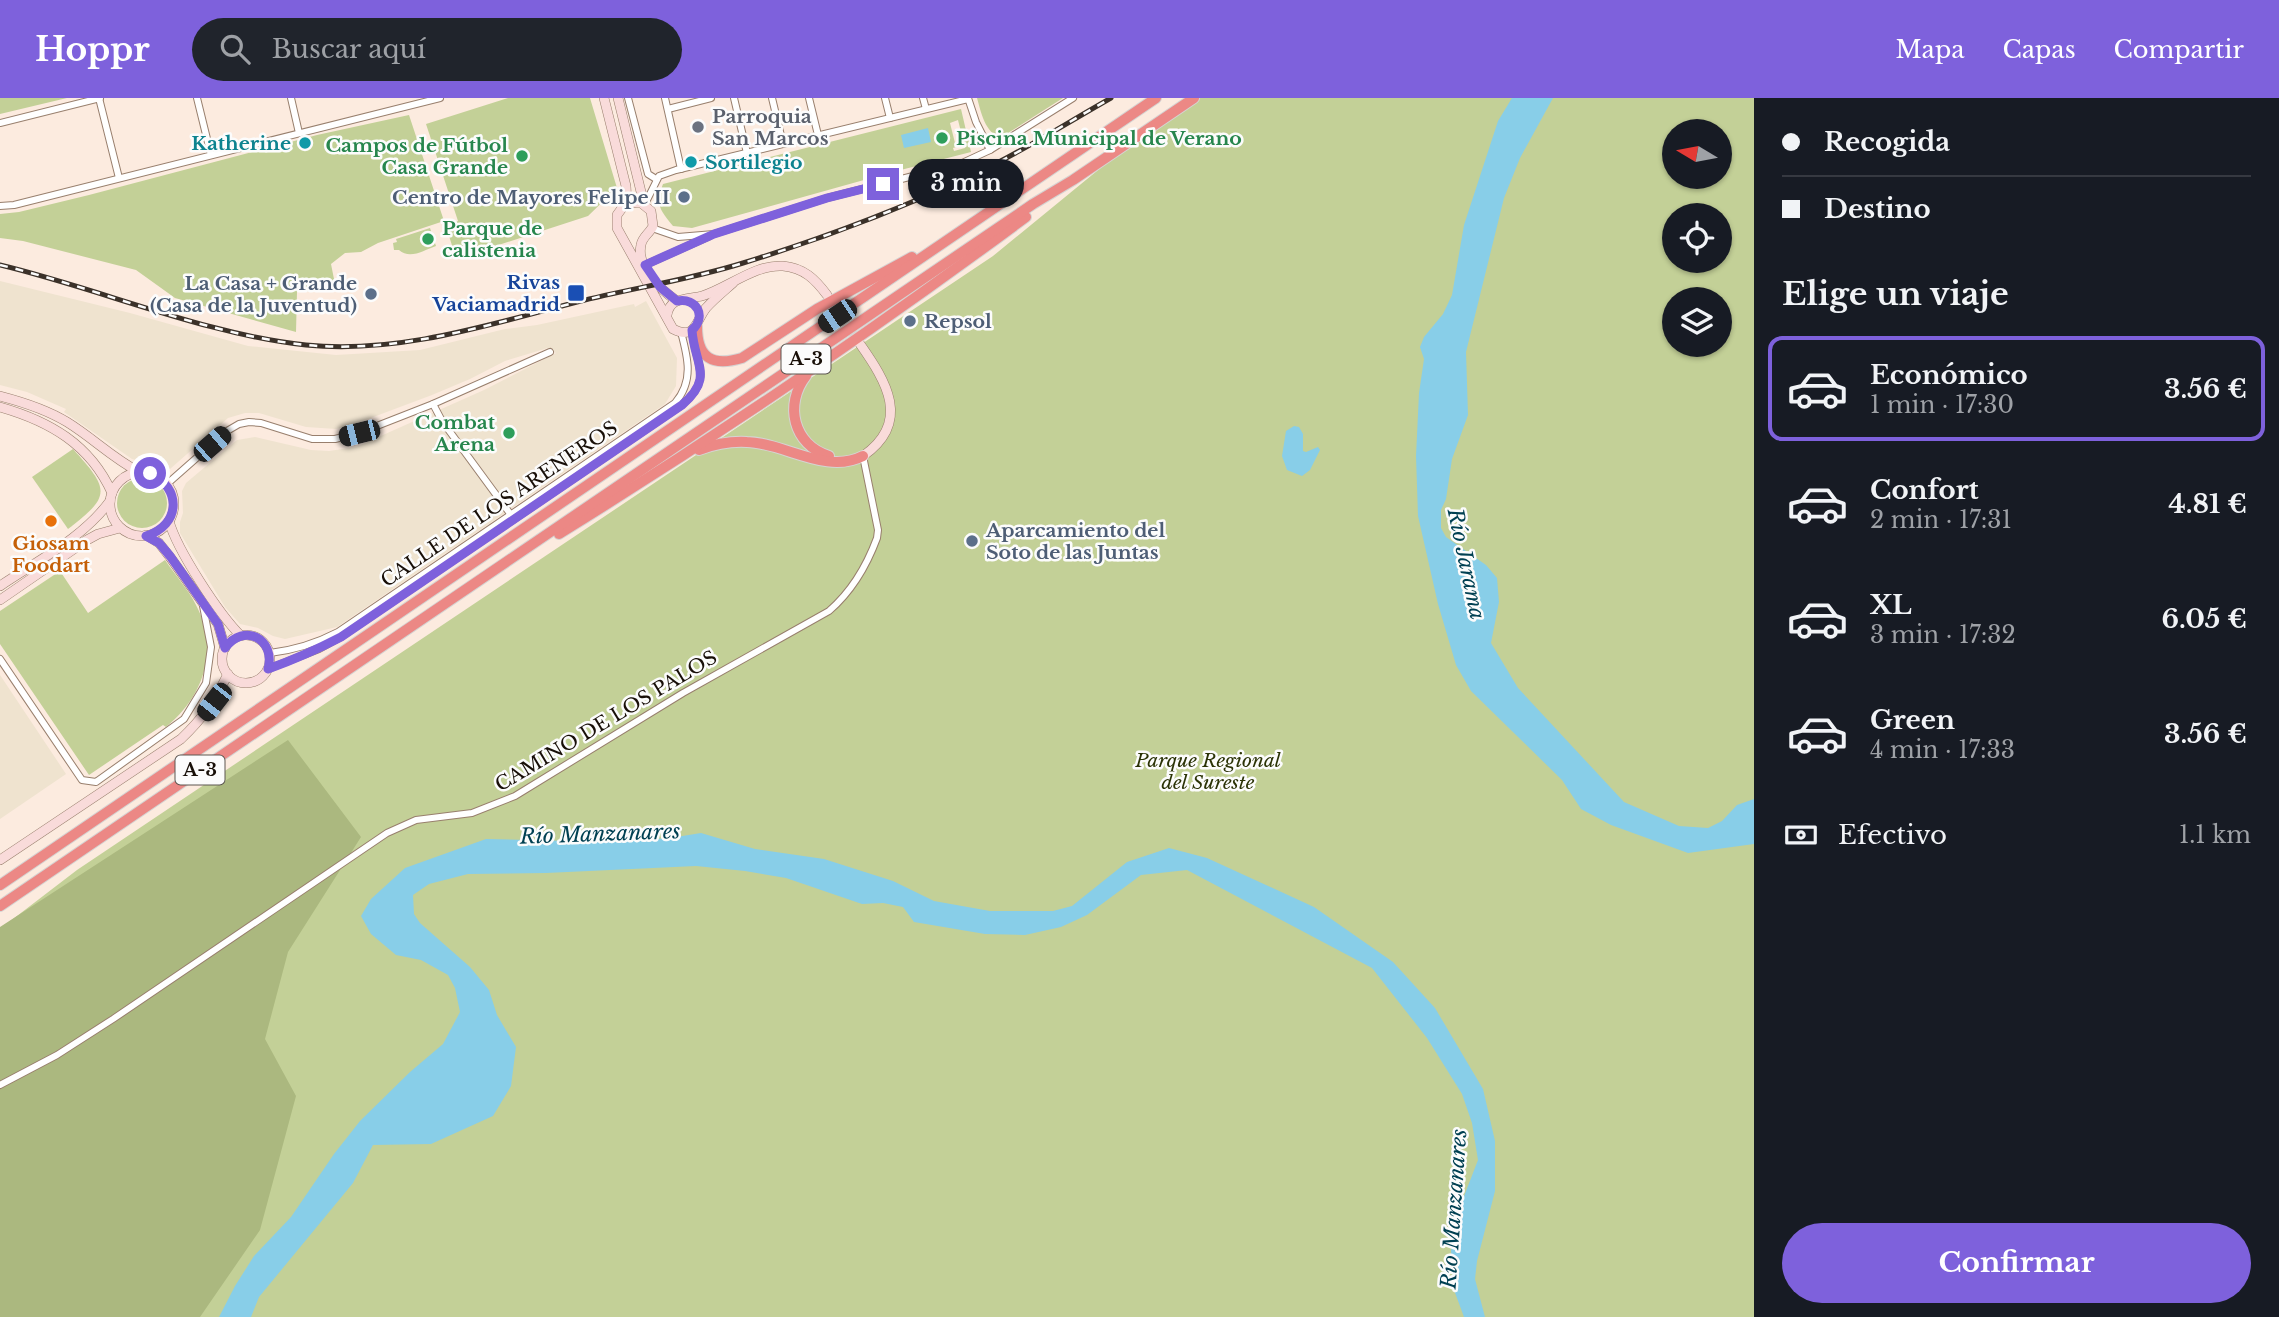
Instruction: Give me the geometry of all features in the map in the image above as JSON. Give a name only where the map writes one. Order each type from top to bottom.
[{"type":"highway","name":"A-3","points":[[0,884],[1156,98]]},
{"type":"highway","name":"A-3","points":[[0,906],[1033,204],[1194,98]]},
{"type":"highway","points":[[540,540],[558,535],[685,456],[956,270],[1063,191],[1073,180]]},
{"type":"highway","points":[[696,324],[697,344],[704,355],[724,362],[743,358],[817,309],[917,254],[934,249]]},
{"type":"highway","points":[[822,362],[799,386],[793,409],[798,431],[806,442],[821,454],[835,458],[863,456]]},
{"type":"highway","points":[[685,456],[717,443],[748,442],[824,461],[852,461],[863,456]]},
{"type":"street","points":[[0,123],[99,98],[119,178]]},
{"type":"street","points":[[197,98],[211,155]]},
{"type":"street","points":[[291,98],[299,133]]},
{"type":"street","points":[[0,206],[15,205],[440,98]]},
{"type":"street","points":[[604,98],[626,186],[627,203]]},
{"type":"street","points":[[618,98],[644,204],[652,214],[652,228],[643,238],[640,250],[645,265],[660,287],[696,306],[696,324]]},
{"type":"street","points":[[628,98],[648,174],[656,179]]},
{"type":"street","points":[[665,98],[681,169]]},
{"type":"street","points":[[667,109],[711,98]]},
{"type":"street","points":[[734,98],[747,153]]},
{"type":"street","points":[[772,98],[783,144]]},
{"type":"street","points":[[809,98],[818,135]]},
{"type":"street","points":[[885,98],[890,118]]},
{"type":"street","points":[[923,98],[926,108]]},
{"type":"street","points":[[644,204],[659,176],[968,98],[990,150]]},
{"type":"street","points":[[645,265],[714,234],[827,198],[960,164],[990,150],[1073,98]]},
{"type":"street","points":[[644,204],[627,203],[620,208],[616,226],[671,326],[681,332],[696,324],[733,283]]},
{"type":"street","points":[[652,228],[678,237],[714,234]]},
{"type":"street","points":[[622,235],[632,240],[643,238]]},
{"type":"street","points":[[667,315],[671,306],[682,300],[733,283],[761,270],[784,266],[810,275],[827,295]]},
{"type":"street","name":"CALLE DE LOS ARENEROS","points":[[268,669],[319,649],[341,637],[682,405],[694,395],[700,375],[700,360],[694,348],[696,324]]},
{"type":"street","name":"CALLE DE LOS ARENEROS","points":[[270,653],[317,643],[338,632],[675,403],[688,379],[688,356],[681,332]]},
{"type":"street","points":[[860,344],[886,385],[890,405],[887,426],[881,439],[863,456]]},
{"type":"street","points":[[166,484],[239,424],[261,423],[312,439],[335,439],[359,433],[433,404],[550,352]]},
{"type":"street","points":[[0,396],[32,406],[66,422],[106,452],[139,472]]},
{"type":"street","points":[[433,404],[442,421],[511,515]]},
{"type":"street","points":[[0,407],[39,420],[80,446],[96,464],[111,497],[111,511],[120,528],[159,543],[219,627],[225,648]]},
{"type":"street","name":"CAMINO DE LOS PALOS","points":[[0,1085],[57,1055],[113,1019],[387,833],[416,820],[472,813],[515,796],[682,693],[829,611],[853,584],[877,538],[878,530],[863,456]]},
{"type":"street","points":[[0,586],[77,534],[101,513],[118,482],[139,472],[159,477],[171,491],[173,506],[169,520],[163,528],[146,536]]},
{"type":"street","points":[[169,520],[180,548],[227,621],[241,636]]},
{"type":"street","points":[[0,600],[87,540],[120,528]]},
{"type":"street","points":[[0,659],[82,780],[96,782],[184,719],[206,683],[210,662],[209,633],[202,604]]},
{"type":"street","points":[[241,636],[256,637],[267,646],[270,653],[268,669],[264,676],[249,683],[241,682],[228,674],[222,659],[225,648],[241,636]]},
{"type":"street","points":[[0,860],[181,739],[200,721],[214,702],[228,674]]},
{"type":"shaded area","points":[[0,281],[248,346],[336,355],[420,350],[505,329],[537,325],[634,304],[635,307],[646,301],[677,358],[676,386],[665,404],[337,627],[285,639],[240,624],[225,607],[180,533],[182,491],[186,483],[237,440],[255,437],[311,450],[329,451],[356,447],[484,390],[556,353],[548,348],[505,361],[432,395],[336,429],[306,427],[259,413],[245,413],[228,418],[170,469],[161,469],[153,464],[132,459],[64,412],[66,409],[27,392],[0,385]]},
{"type":"shaded area","points":[[0,675],[66,774],[0,819]]},
{"type":"green space","points":[[0,98],[67,98],[0,114]]},
{"type":"green space","name":"Campos de Fútbol Casa Grande","points":[[508,98],[590,98],[617,188],[588,216],[468,255],[454,252],[446,226],[458,221],[426,124]]},
{"type":"green space","points":[[977,98],[1063,98],[1004,133],[1001,138],[987,127]]},
{"type":"green space","name":"Parque Regional del Sureste","points":[[1186,98],[1754,98],[1754,1317],[0,1317],[0,929],[77,870],[993,256]]},
{"type":"green space","points":[[961,109],[971,152],[692,228],[673,226],[665,216],[659,202],[663,184]],"holes":[[[958,120],[965,148],[954,151],[953,148],[956,147],[950,123]]]},
{"type":"green space","points":[[409,115],[444,221],[378,243],[361,252],[345,253],[331,264],[336,289],[297,292],[296,332],[175,298],[136,270],[23,241],[0,238],[0,214],[19,212],[317,135]]},
{"type":"green space","points":[[430,228],[436,246],[412,254],[394,250],[393,243],[397,242],[396,239]]},
{"type":"green space","points":[[73,449],[94,474],[100,492],[92,508],[68,529],[32,477]]},
{"type":"green space","points":[[132,479],[152,479],[166,493],[166,513],[152,527],[132,527],[118,513],[118,493]]},
{"type":"green space","points":[[165,560],[193,599],[203,622],[207,639],[204,672],[190,702],[166,727],[163,725],[89,775],[0,644],[0,611],[60,571],[88,613]]},
{"type":"green space","points":[[288,740],[361,837],[288,952],[265,1039],[296,1096],[260,1230],[200,1317],[0,1317],[0,927]]},
{"type":"water","name":"Río Jarama","points":[[1512,98],[1553,98],[1520,158],[1504,198],[1466,352],[1468,415],[1452,459],[1446,499],[1441,510],[1441,528],[1446,537],[1486,565],[1497,578],[1499,602],[1491,643],[1518,688],[1624,802],[1679,826],[1708,828],[1722,821],[1737,805],[1754,799],[1754,844],[1688,853],[1611,825],[1581,809],[1562,780],[1471,691],[1456,665],[1438,604],[1418,516],[1416,456],[1419,393],[1424,359],[1420,347],[1424,337],[1443,314],[1452,295],[1464,225],[1498,121]]},
{"type":"water","points":[[928,128],[931,142],[904,148],[901,135]]},
{"type":"water","points":[[1294,426],[1299,427],[1303,434],[1303,451],[1318,447],[1320,450],[1310,470],[1302,476],[1287,470],[1282,456],[1286,431]]},
{"type":"water","points":[[701,833],[755,849],[824,859],[893,881],[934,901],[990,911],[1053,911],[1072,906],[1127,862],[1169,848],[1207,858],[1314,907],[1393,962],[1435,1008],[1483,1089],[1495,1141],[1495,1191],[1475,1279],[1485,1317],[1464,1317],[1454,1290],[1451,1251],[1456,1217],[1478,1160],[1472,1123],[1462,1094],[1427,1038],[1372,968],[1187,870],[1141,875],[1087,915],[1061,927],[1025,935],[985,934],[914,922],[903,907],[883,903],[862,904],[786,878],[696,866],[468,874],[429,884],[413,895],[414,914],[420,923],[470,967],[489,990],[497,1015],[516,1047],[511,1086],[493,1116],[431,1144],[373,1145],[353,1183],[259,1297],[251,1317],[219,1317],[254,1256],[291,1217],[360,1121],[443,1044],[460,1012],[455,988],[448,975],[421,960],[396,955],[371,934],[361,916],[371,899],[405,868],[486,839],[615,842]]},
{"type":"tunnel","points":[[828,296],[853,334]]},
{"type":"railway","points":[[0,265],[191,321],[267,339],[341,347],[443,336],[702,274],[801,244],[888,212],[973,175],[1111,98]]},
{"type":"place","name":"Parroquia San Marcos","points":[[698,127]]},
{"type":"place","name":"Piscina Municipal de Verano","points":[[942,138]]},
{"type":"place","name":"Katherine","points":[[305,143]]},
{"type":"place","name":"Campos de Fútbol Casa Grande","points":[[522,156]]},
{"type":"place","name":"Sortilegio","points":[[691,162]]},
{"type":"place","name":"Centro de Mayores Felipe II","points":[[684,197]]},
{"type":"place","name":"Parque de calistenia","points":[[428,239]]},
{"type":"place","name":"Rivas Vaciamadrid","points":[[576,293]]},
{"type":"place","name":"La Casa + Grande (Casa de la Juventud)","points":[[371,294]]},
{"type":"place","name":"Repsol","points":[[910,321]]},
{"type":"place","name":"Combat Arena","points":[[509,433]]},
{"type":"place","name":"Giosam Foodart","points":[[51,521]]},
{"type":"place","name":"Aparcamiento del Soto de las Juntas","points":[[972,541]]},
{"type":"route","points":[[150,473],[159,477],[171,491],[173,506],[169,520],[163,528],[146,536],[159,543],[170,556],[218,624],[225,648],[229,642],[241,636],[256,637],[267,646],[270,653],[268,669],[276,666],[341,637],[694,395],[701,368],[694,348],[692,330],[699,321],[699,310],[692,302],[677,301],[666,293],[645,265],[714,234],[827,198],[883,184]]},
{"type":"water label","name":"Río Manzanares","points":[[600,834]]},
{"type":"water label","name":"Río Manzanares","points":[[1454,1209]]}]
